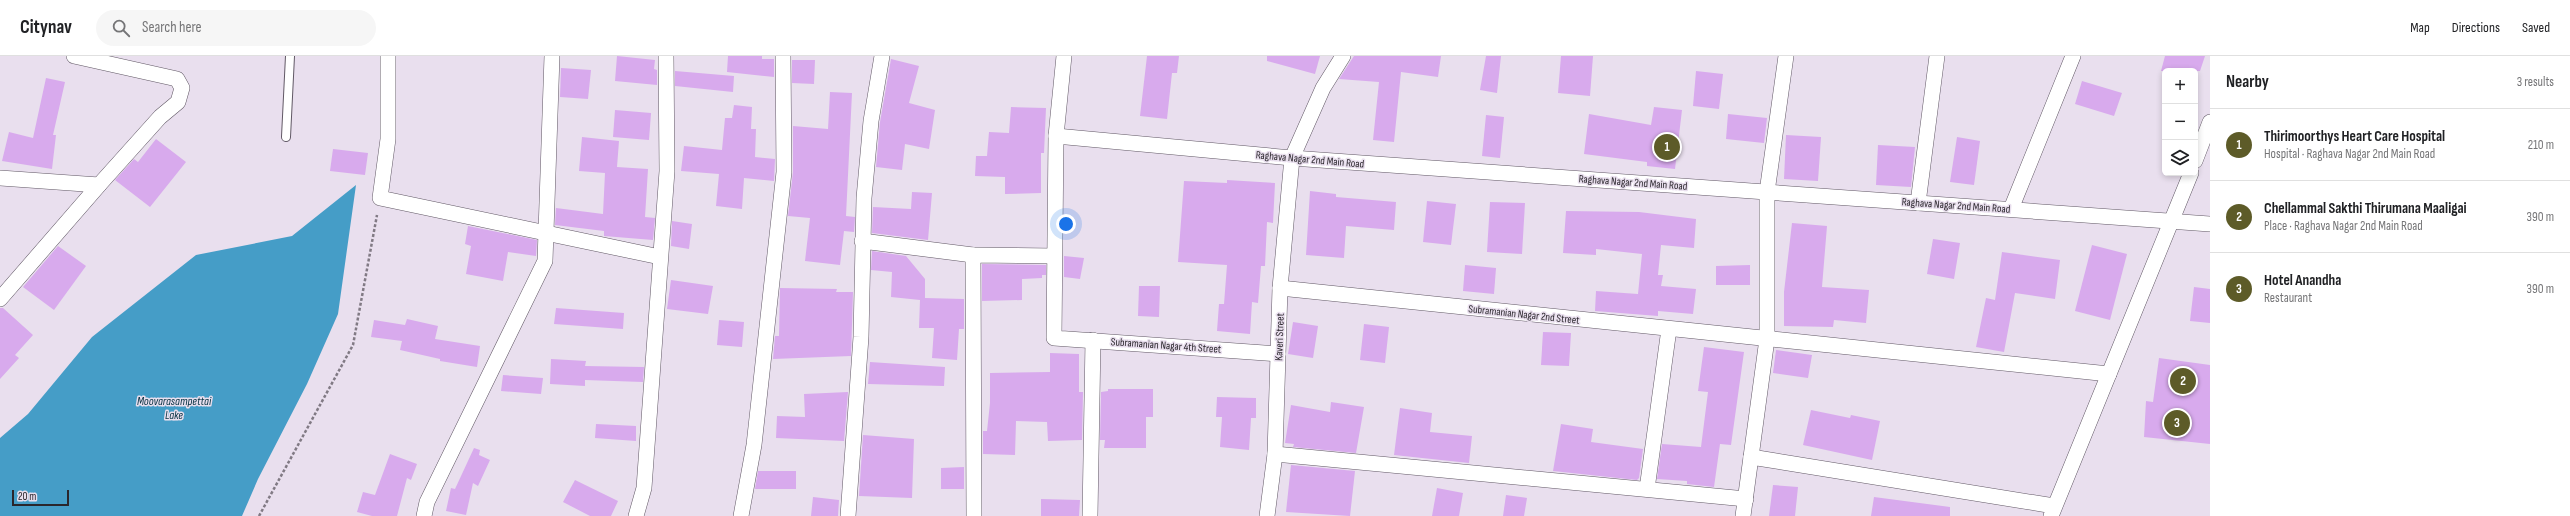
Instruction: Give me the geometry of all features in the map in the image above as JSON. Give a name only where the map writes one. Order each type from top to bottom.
[{"type":"street","points":[[0,299],[160,117],[178,102],[182,88],[177,80],[77,56]]},
{"type":"street","points":[[388,56],[388,139],[380,198],[660,257]]},
{"type":"street","points":[[424,516],[427,502],[545,261],[552,56]]},
{"type":"street","points":[[636,516],[644,488],[667,171],[666,56]]},
{"type":"street","points":[[741,516],[754,445],[784,172],[783,56]]},
{"type":"street","points":[[848,516],[861,337],[862,241],[871,120],[882,56]]},
{"type":"street","points":[[862,241],[973,255],[1054,256],[1056,136],[1064,56]]},
{"type":"street","name":"Kaveri Street","points":[[1267,516],[1275,454],[1280,288],[1292,158],[1323,88],[1343,56]]},
{"type":"street","points":[[1743,516],[1767,339],[1767,192],[1783,56]]},
{"type":"street","points":[[1918,202],[1937,56]]},
{"type":"street","points":[[2011,209],[2073,56]]},
{"type":"street","points":[[2198,153],[2210,122]]},
{"type":"street","name":"Raghava Nagar 2nd Main Road","points":[[1056,136],[1292,158],[2210,224]]},
{"type":"street","points":[[1751,457],[2052,511],[2190,176]]},
{"type":"street","points":[[0,178],[99,185]]},
{"type":"street","points":[[973,255],[974,516]]},
{"type":"street","name":"Subramanian Nagar 4th Street","points":[[1054,256],[1054,338],[1278,354]]},
{"type":"street","name":"Subramanian Nagar 2nd Street","points":[[1280,288],[2109,374]]},
{"type":"street","points":[[1647,489],[1669,329]]},
{"type":"street","points":[[1090,516],[1093,340]]},
{"type":"street","points":[[1275,454],[1746,499]]},
{"type":"lane","points":[[286,137],[290,56]]},
{"type":"path","points":[[259,516],[353,345],[380,198]]},
{"type":"water","name":"Moovarasampettai Lake","points":[[356,185],[338,314],[307,384],[258,479],[242,516],[0,516],[0,438],[28,414],[92,337],[196,255],[292,236]]},
{"type":"building","points":[[617,56],[655,60],[654,69],[657,70],[657,85],[615,81]]},
{"type":"building","points":[[728,56],[762,56],[762,59],[774,59],[774,77],[727,72]]},
{"type":"building","points":[[1147,56],[1179,56],[1177,73],[1172,73],[1167,119],[1140,116]]},
{"type":"building","points":[[1267,56],[1320,56],[1315,74],[1267,61]]},
{"type":"building","points":[[1354,56],[1441,56],[1438,77],[1401,72],[1394,142],[1373,140],[1379,82],[1339,79]]},
{"type":"building","points":[[1486,56],[1501,56],[1497,93],[1480,90]]},
{"type":"building","points":[[1561,56],[1593,56],[1590,96],[1558,93]]},
{"type":"building","points":[[2165,56],[2205,56],[2200,71],[2198,71],[2198,68],[2162,68],[2161,71]]},
{"type":"building","points":[[891,59],[919,66],[909,103],[935,110],[929,149],[905,144],[902,170],[876,167],[880,122]]},
{"type":"building","points":[[792,60],[815,60],[814,84],[792,83]]},
{"type":"building","points":[[561,68],[591,70],[588,99],[560,97]]},
{"type":"building","points":[[675,71],[734,76],[733,92],[675,86]]},
{"type":"building","points":[[1696,71],[1723,74],[1719,109],[1693,106]]},
{"type":"building","points":[[46,78],[65,82],[53,135],[56,135],[52,169],[2,161],[9,132],[33,138]]},
{"type":"building","points":[[2082,81],[2122,93],[2114,116],[2075,104]]},
{"type":"building","points":[[830,92],[852,93],[846,216],[855,217],[854,232],[844,231],[840,265],[805,261],[810,218],[788,216],[793,172],[793,126],[828,129]]},
{"type":"building","points":[[734,105],[752,107],[751,129],[756,129],[755,157],[775,159],[774,181],[744,178],[742,209],[716,206],[719,174],[681,171],[684,146],[722,150],[725,118],[732,118]]},
{"type":"building","points":[[1011,107],[1046,108],[1044,153],[1041,153],[1041,193],[1005,194],[1005,177],[975,176],[976,156],[987,156],[989,132],[1009,133]]},
{"type":"building","points":[[1654,107],[1682,110],[1675,169],[1647,166],[1647,162],[1584,154],[1589,114],[1651,125]]},
{"type":"building","points":[[615,110],[651,113],[649,140],[613,137]]},
{"type":"building","points":[[1728,114],[1767,118],[1764,143],[1726,139]]},
{"type":"building","points":[[1486,115],[1504,117],[1500,158],[1482,156]]},
{"type":"building","points":[[1786,135],[1821,137],[1818,181],[1784,179]]},
{"type":"building","points":[[582,137],[619,141],[617,167],[648,169],[645,217],[655,218],[653,240],[604,236],[604,231],[555,225],[556,208],[603,214],[605,173],[579,171]]},
{"type":"building","points":[[1957,137],[1980,141],[1974,185],[1950,182]]},
{"type":"building","points":[[156,139],[186,162],[150,207],[115,180],[134,159],[138,162]]},
{"type":"building","points":[[1878,145],[1915,147],[1911,187],[1876,185]]},
{"type":"building","points":[[333,149],[368,153],[365,175],[330,171]]},
{"type":"building","points":[[1227,180],[1275,183],[1273,223],[1267,222],[1265,266],[1261,266],[1258,303],[1252,302],[1250,334],[1217,331],[1219,304],[1224,304],[1227,265],[1178,262],[1184,181],[1227,183]]},
{"type":"building","points":[[1310,191],[1336,194],[1336,197],[1396,202],[1394,230],[1346,226],[1344,258],[1306,255]]},
{"type":"building","points":[[912,192],[932,193],[928,240],[872,233],[873,207],[911,209]]},
{"type":"building","points":[[1427,201],[1456,204],[1451,245],[1423,242]]},
{"type":"building","points":[[1490,202],[1525,203],[1522,254],[1487,252]]},
{"type":"building","points":[[1566,211],[1639,212],[1696,219],[1694,248],[1661,245],[1658,275],[1663,275],[1661,286],[1696,289],[1693,314],[1658,311],[1658,316],[1595,311],[1596,291],[1638,294],[1642,254],[1596,249],[1596,255],[1563,253]]},
{"type":"building","points":[[672,221],[692,224],[689,249],[671,246]]},
{"type":"building","points":[[1792,223],[1827,226],[1822,287],[1869,290],[1866,323],[1834,320],[1833,327],[1784,326],[1784,292]]},
{"type":"building","points":[[468,226],[537,240],[536,256],[508,252],[503,281],[466,274],[471,246],[465,244]]},
{"type":"building","points":[[1933,239],[1960,243],[1954,279],[1927,274]]},
{"type":"building","points":[[2092,245],[2127,254],[2110,320],[2075,311]]},
{"type":"building","points":[[58,246],[86,266],[54,310],[23,287]]},
{"type":"building","points":[[872,251],[906,256],[925,279],[925,298],[964,299],[964,329],[959,329],[957,360],[932,358],[934,328],[919,328],[920,300],[891,297],[892,272],[871,270]]},
{"type":"building","points":[[2002,252],[2060,260],[2055,299],[2015,293],[2004,352],[1976,347],[1986,298],[1995,300]]},
{"type":"building","points":[[1064,256],[1084,258],[1080,279],[1064,277]]},
{"type":"building","points":[[982,264],[1046,265],[1046,275],[1042,275],[1042,278],[1022,279],[1022,300],[982,301]]},
{"type":"building","points":[[1465,265],[1496,268],[1494,294],[1463,291]]},
{"type":"building","points":[[1750,265],[1750,285],[1716,285],[1716,266]]},
{"type":"building","points":[[671,280],[713,286],[708,314],[667,309]]},
{"type":"building","points":[[1139,286],[1160,286],[1159,317],[1138,316]]},
{"type":"building","points":[[2194,287],[2210,289],[2210,323],[2190,321]]},
{"type":"building","points":[[780,288],[837,289],[836,292],[853,292],[851,356],[773,359],[775,336],[779,336]]},
{"type":"building","points":[[0,308],[3,308],[33,335],[15,355],[19,358],[0,379]]},
{"type":"building","points":[[556,308],[624,313],[623,329],[554,324]]},
{"type":"building","points":[[407,319],[438,326],[435,339],[480,346],[477,367],[440,361],[440,359],[400,350],[402,341],[371,337],[374,320],[405,325]]},
{"type":"building","points":[[719,320],[744,322],[742,347],[717,345]]},
{"type":"building","points":[[1293,322],[1318,326],[1313,358],[1288,354]]},
{"type":"building","points":[[1364,324],[1389,327],[1385,363],[1360,360]]},
{"type":"building","points":[[1543,332],[1571,333],[1569,366],[1541,365]]},
{"type":"building","points":[[1704,347],[1744,352],[1731,445],[1720,444],[1714,487],[1687,484],[1687,481],[1657,479],[1662,444],[1701,447],[1708,392],[1698,391]]},
{"type":"building","points":[[1776,350],[1812,355],[1808,378],[1773,373]]},
{"type":"building","points":[[1050,353],[1079,354],[1079,392],[1083,392],[1082,440],[1048,441],[1047,422],[1016,421],[1015,455],[983,454],[983,431],[987,431],[990,403],[990,373],[1050,372]]},
{"type":"building","points":[[2159,358],[2210,365],[2210,444],[2144,437],[2146,401],[2153,402]]},
{"type":"building","points":[[551,359],[586,361],[585,366],[644,367],[643,382],[585,380],[585,386],[550,384]]},
{"type":"building","points":[[870,362],[945,367],[944,386],[868,384]]},
{"type":"building","points":[[503,375],[543,378],[541,394],[501,391]]},
{"type":"building","points":[[1108,389],[1153,389],[1153,417],[1146,417],[1146,448],[1104,448],[1105,440],[1100,440],[1101,392],[1108,391]]},
{"type":"building","points":[[848,392],[844,441],[776,438],[777,416],[805,417],[804,394]]},
{"type":"building","points":[[1217,397],[1256,398],[1256,418],[1251,418],[1249,450],[1220,447],[1222,417],[1216,417]]},
{"type":"building","points":[[1331,402],[1364,407],[1356,453],[1293,447],[1294,444],[1285,443],[1291,405],[1330,412]]},
{"type":"building","points":[[1400,408],[1432,413],[1430,432],[1472,436],[1469,463],[1394,455]]},
{"type":"building","points":[[1811,410],[1850,418],[1851,415],[1880,421],[1872,460],[1803,445]]},
{"type":"building","points":[[596,424],[636,426],[636,441],[595,438]]},
{"type":"building","points":[[1561,424],[1593,429],[1591,442],[1643,449],[1639,478],[1637,480],[1553,471]]},
{"type":"building","points":[[863,435],[914,439],[912,498],[859,496]]},
{"type":"building","points":[[474,448],[480,450],[479,455],[490,460],[478,486],[473,483],[466,515],[446,511],[451,488],[455,489]]},
{"type":"building","points":[[390,454],[417,464],[411,480],[407,478],[397,516],[372,516],[357,512],[363,492],[375,495]]},
{"type":"building","points":[[1291,465],[1355,471],[1350,516],[1286,512]]},
{"type":"building","points":[[964,467],[964,489],[941,489],[941,468]]},
{"type":"building","points":[[758,471],[796,471],[796,489],[755,489]]},
{"type":"building","points":[[575,480],[618,501],[611,516],[590,516],[563,502]]},
{"type":"building","points":[[1773,485],[1798,487],[1795,516],[1769,516]]},
{"type":"building","points":[[1437,488],[1463,493],[1459,516],[1432,516]]},
{"type":"building","points":[[1506,495],[1527,498],[1524,516],[1503,516]]},
{"type":"building","points":[[813,497],[839,500],[838,516],[811,516]]},
{"type":"building","points":[[1874,497],[1950,507],[1950,516],[1871,516]]},
{"type":"building","points":[[1041,499],[1080,500],[1079,516],[1041,516]]},
{"type":"place","name":"Thirimoorthys Heart Care Hospital","points":[[1667,147]]},
{"type":"place","name":"Chellammal Sakthi Thirumana Maaligai","points":[[2183,381]]},
{"type":"place","name":"Hotel Anandha","points":[[2177,423]]}]
